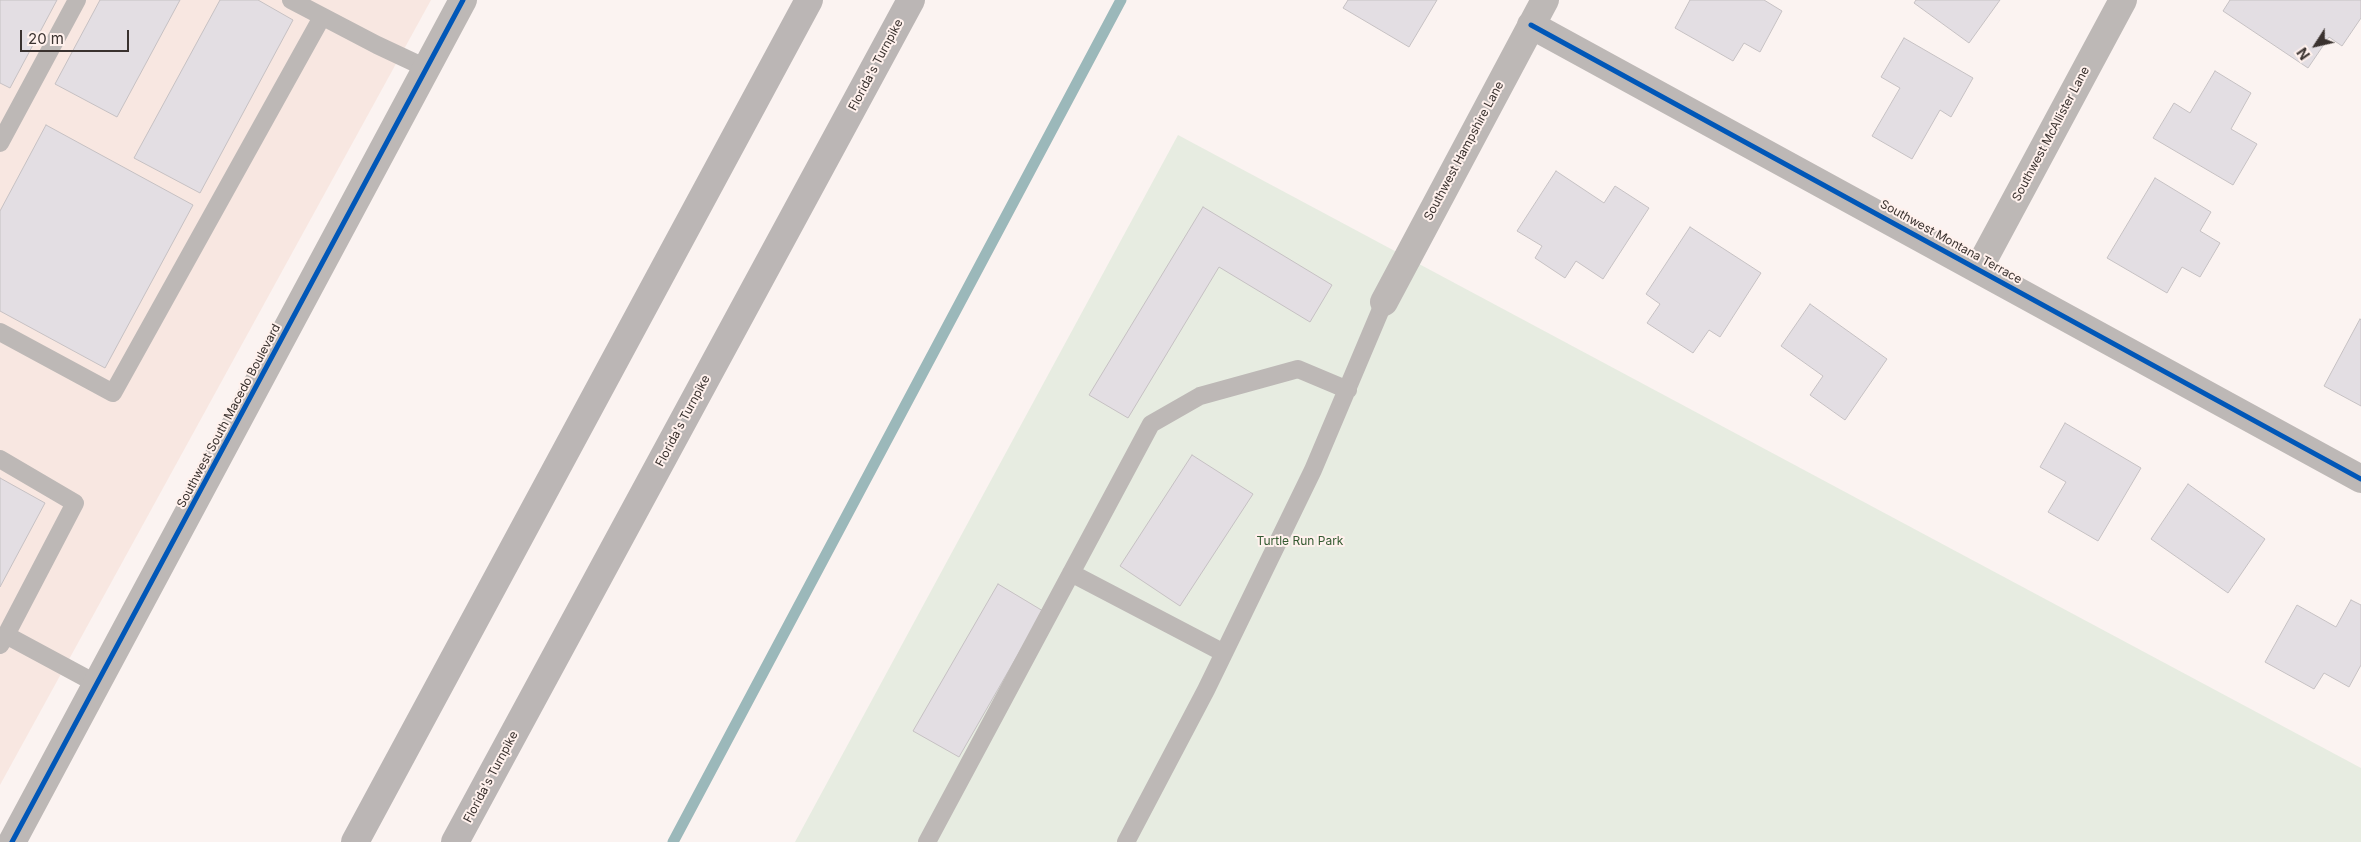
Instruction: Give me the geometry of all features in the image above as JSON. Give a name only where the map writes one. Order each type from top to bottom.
[{"type":"highway","points":[[355,842],[809,0]]},
{"type":"highway","name":"Florida's Turnpike","points":[[455,842],[911,0]]},
{"type":"street","name":"Southwest South Macedo Boulevard","points":[[12,842],[463,0]]},
{"type":"street","name":"Southwest Hampshire Lane","points":[[1384,302],[1544,0]]},
{"type":"street","name":"Southwest McAllister Lane","points":[[1979,268],[2124,0]]},
{"type":"street","name":"Southwest Montana Terrace","points":[[1531,25],[1979,268],[2361,479]]},
{"type":"lane","points":[[0,143],[77,0]]},
{"type":"lane","points":[[290,0],[426,68]]},
{"type":"lane","points":[[0,332],[113,393],[322,17]]},
{"type":"lane","points":[[1126,842],[1224,653],[1313,470],[1384,302]]},
{"type":"lane","points":[[927,842],[1151,424],[1200,396],[1298,369],[1348,390]]},
{"type":"lane","points":[[0,459],[75,503],[3,640],[97,684]]},
{"type":"lane","points":[[1071,573],[1224,653]]},
{"type":"shaded area","points":[[0,0],[431,0],[0,785]]},
{"type":"green space","name":"Turtle Run Park","points":[[1178,135],[2361,768],[2361,842],[795,842]]},
{"type":"building","points":[[0,0],[57,0],[10,88],[0,83]]},
{"type":"building","points":[[100,0],[180,0],[117,117],[55,84]]},
{"type":"building","points":[[220,0],[258,0],[293,20],[200,193],[134,158]]},
{"type":"building","points":[[1348,0],[1437,0],[1409,47],[1343,8]]},
{"type":"building","points":[[1690,0],[1764,0],[1782,11],[1760,52],[1744,43],[1733,61],[1675,28]]},
{"type":"building","points":[[1916,0],[2000,0],[1969,43],[1914,3]]},
{"type":"building","points":[[2230,0],[2361,0],[2361,18],[2342,46],[2329,37],[2308,68],[2223,11]]},
{"type":"building","points":[[1904,38],[1973,78],[1951,117],[1940,110],[1912,159],[1872,136],[1900,88],[1881,77]]},
{"type":"building","points":[[2215,71],[2251,93],[2231,129],[2257,144],[2233,185],[2153,138],[2174,103],[2190,113]]},
{"type":"building","points":[[46,125],[193,205],[105,368],[0,311],[0,211]]},
{"type":"building","points":[[1556,171],[1604,203],[1615,186],[1649,208],[1603,279],[1576,261],[1565,278],[1535,258],[1542,246],[1517,231]]},
{"type":"building","points":[[2155,178],[2211,212],[2200,231],[2220,243],[2200,277],[2182,267],[2167,293],[2107,258]]},
{"type":"building","points":[[1203,207],[1332,285],[1310,322],[1219,267],[1128,418],[1089,395]]},
{"type":"building","points":[[1690,227],[1761,273],[1720,337],[1709,330],[1693,353],[1647,323],[1660,304],[1646,294]]},
{"type":"building","points":[[1810,304],[1887,359],[1845,420],[1810,395],[1823,376],[1781,346]]},
{"type":"building","points":[[2361,320],[2361,406],[2324,386]]},
{"type":"building","points":[[2065,423],[2141,468],[2098,541],[2048,512],[2066,482],[2040,467]]},
{"type":"building","points":[[1192,455],[1253,494],[1180,606],[1120,566]]},
{"type":"building","points":[[0,478],[45,503],[0,587]]},
{"type":"building","points":[[2188,484],[2265,539],[2228,593],[2151,539]]},
{"type":"building","points":[[998,584],[1043,611],[959,757],[913,731]]},
{"type":"building","points":[[2351,600],[2361,605],[2361,665],[2349,687],[2324,673],[2314,689],[2265,662],[2297,605],[2336,627]]},
{"type":"waterway","points":[[673,842],[1121,0]]},
{"type":"cycle path","points":[[12,842],[463,0]]},
{"type":"cycle path","points":[[1531,25],[2361,479]]}]
